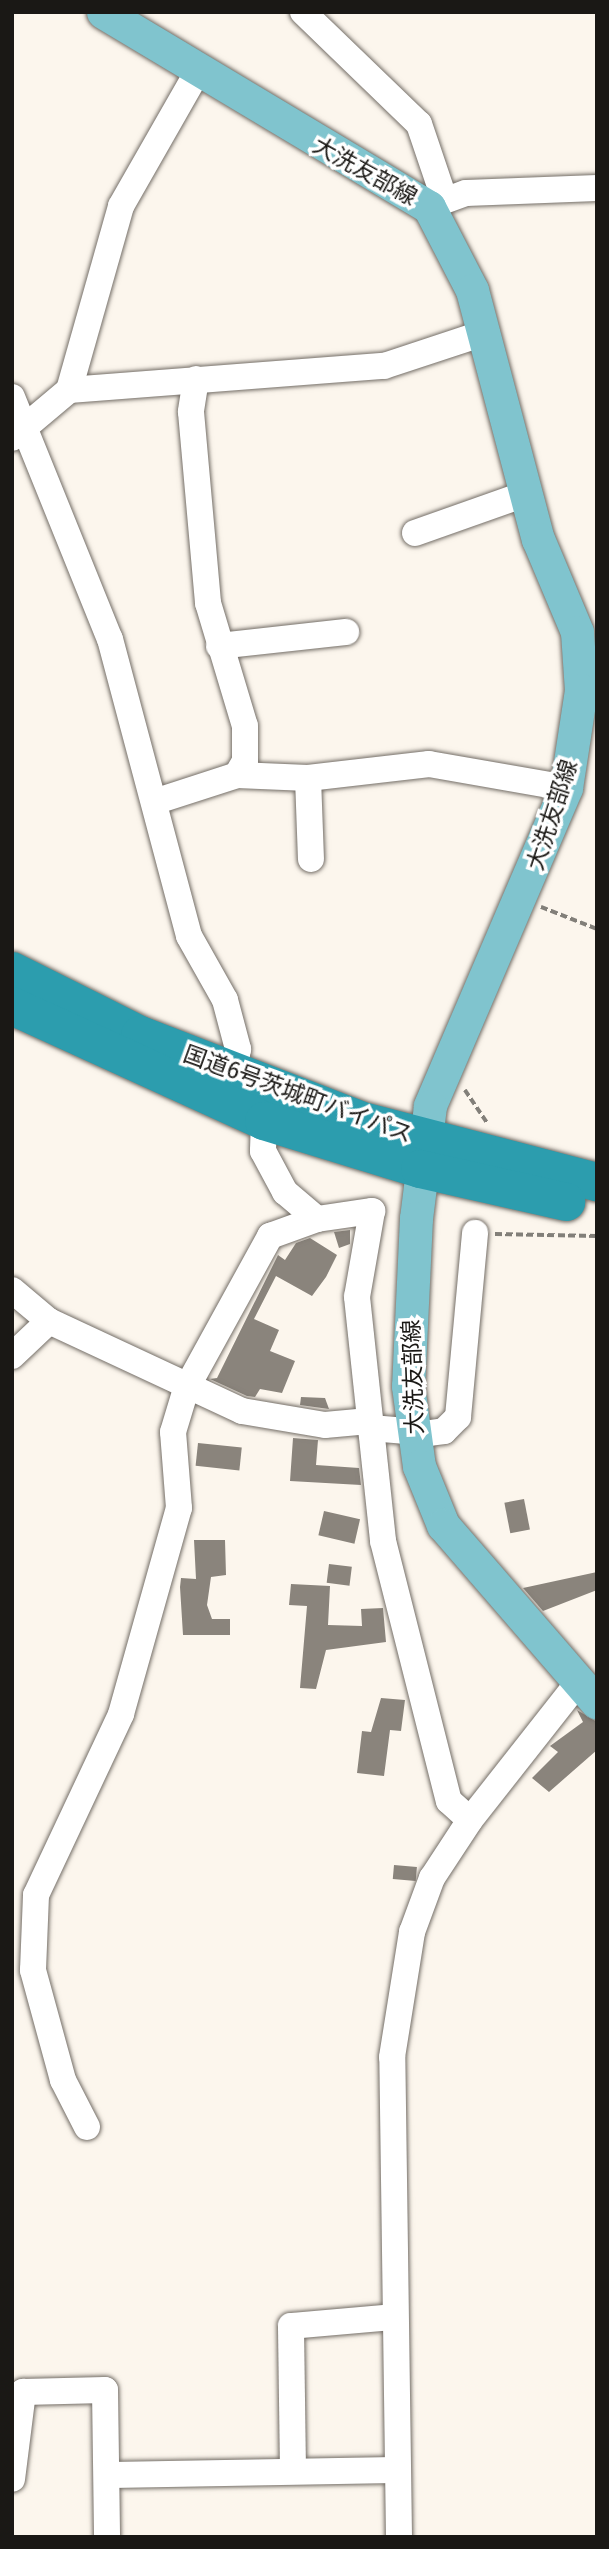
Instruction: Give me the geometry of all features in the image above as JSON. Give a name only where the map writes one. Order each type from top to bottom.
[{"type":"highway","name":"国道6号茨城町バイパス","points":[[12,971],[140,1035],[234,1072],[422,1154],[597,1208]]},
{"type":"highway","name":"国道6号茨城町バイパス","points":[[12,1006],[264,1121],[422,1154],[597,1182]]},
{"type":"main road","name":"大洗友部線","points":[[112,15],[197,73],[436,202],[487,332],[525,494],[577,632],[581,690],[566,788],[523,899],[450,1052],[422,1154],[408,1340],[413,1432],[430,1503],[443,1525],[587,1693]]},
{"type":"street","points":[[303,12],[419,124],[436,202],[597,188]]},
{"type":"street","points":[[17,433],[69,390],[121,206],[197,73]]},
{"type":"street","points":[[69,390],[384,366],[487,332]]},
{"type":"street","points":[[196,379],[191,412],[208,603],[219,646],[244,713],[245,761],[237,775]]},
{"type":"street","points":[[12,397],[17,433],[110,639],[157,801],[189,936],[225,1000],[238,1049],[234,1072]]},
{"type":"street","points":[[415,533],[525,494]]},
{"type":"street","points":[[219,646],[346,632]]},
{"type":"street","points":[[157,801],[237,775],[307,778],[429,764],[566,788]]},
{"type":"street","points":[[307,778],[311,859]]},
{"type":"street","points":[[264,1121],[263,1151],[285,1192],[317,1219]]},
{"type":"street","points":[[87,2127],[64,2080],[33,1970],[24,1893],[121,1714],[178,1508],[173,1432],[186,1389],[270,1236],[285,1192]]},
{"type":"street","points":[[270,1236],[317,1219],[372,1211],[357,1297],[370,1425],[396,1597],[449,1801],[471,1821]]},
{"type":"street","points":[[12,1290],[49,1321],[105,1343],[186,1389],[285,1419],[325,1425],[370,1425],[413,1432],[444,1431],[462,1410],[475,1233]]},
{"type":"street","points":[[12,1356],[49,1321]]},
{"type":"street","points":[[399,2537],[391,2094],[398,2018],[420,1907],[471,1821],[587,1693]]},
{"type":"street","points":[[293,2471],[291,2326],[394,2317]]},
{"type":"street","points":[[12,2479],[23,2392],[39,2389],[105,2390],[110,2475],[107,2537]]},
{"type":"street","points":[[110,2475],[396,2470]]},
{"type":"path","points":[[523,899],[597,929]]},
{"type":"path","points":[[450,1052],[479,1116],[495,1130]]},
{"type":"path","points":[[475,1233],[597,1236]]},
{"type":"building","points":[[350,1230],[350,1244],[339,1248],[334,1232]]},
{"type":"building","points":[[310,1238],[337,1255],[326,1277],[312,1296],[276,1276],[254,1319],[279,1330],[270,1351],[295,1361],[282,1393],[260,1389],[255,1397],[247,1396],[210,1379],[217,1378],[278,1255],[285,1260],[296,1243]]},
{"type":"building","points":[[301,1397],[325,1398],[329,1409],[300,1405]]},
{"type":"building","points":[[293,1438],[318,1440],[316,1465],[359,1468],[361,1485],[290,1481]]},
{"type":"building","points":[[198,1443],[242,1448],[239,1470],[196,1466]]},
{"type":"building","points":[[524,1499],[530,1529],[510,1533],[504,1503]]},
{"type":"building","points":[[324,1511],[360,1519],[354,1544],[318,1535]]},
{"type":"building","points":[[194,1540],[225,1540],[226,1575],[211,1577],[207,1605],[212,1619],[230,1619],[230,1635],[183,1635],[181,1578],[196,1579]]},
{"type":"building","points":[[329,1564],[352,1567],[350,1586],[327,1583]]},
{"type":"building","points":[[597,1572],[597,1590],[543,1611],[523,1588]]},
{"type":"building","points":[[291,1584],[330,1586],[328,1625],[362,1626],[361,1609],[383,1608],[386,1642],[326,1650],[316,1689],[300,1688],[307,1606],[289,1605]]},
{"type":"building","points":[[381,1698],[405,1700],[401,1731],[390,1730],[384,1776],[357,1773],[362,1731],[371,1732]]},
{"type":"building","points":[[577,1710],[597,1722],[597,1750],[549,1792],[532,1778],[558,1752],[550,1746],[583,1722]]},
{"type":"building","points":[[394,1865],[417,1867],[416,1881],[393,1879]]}]
